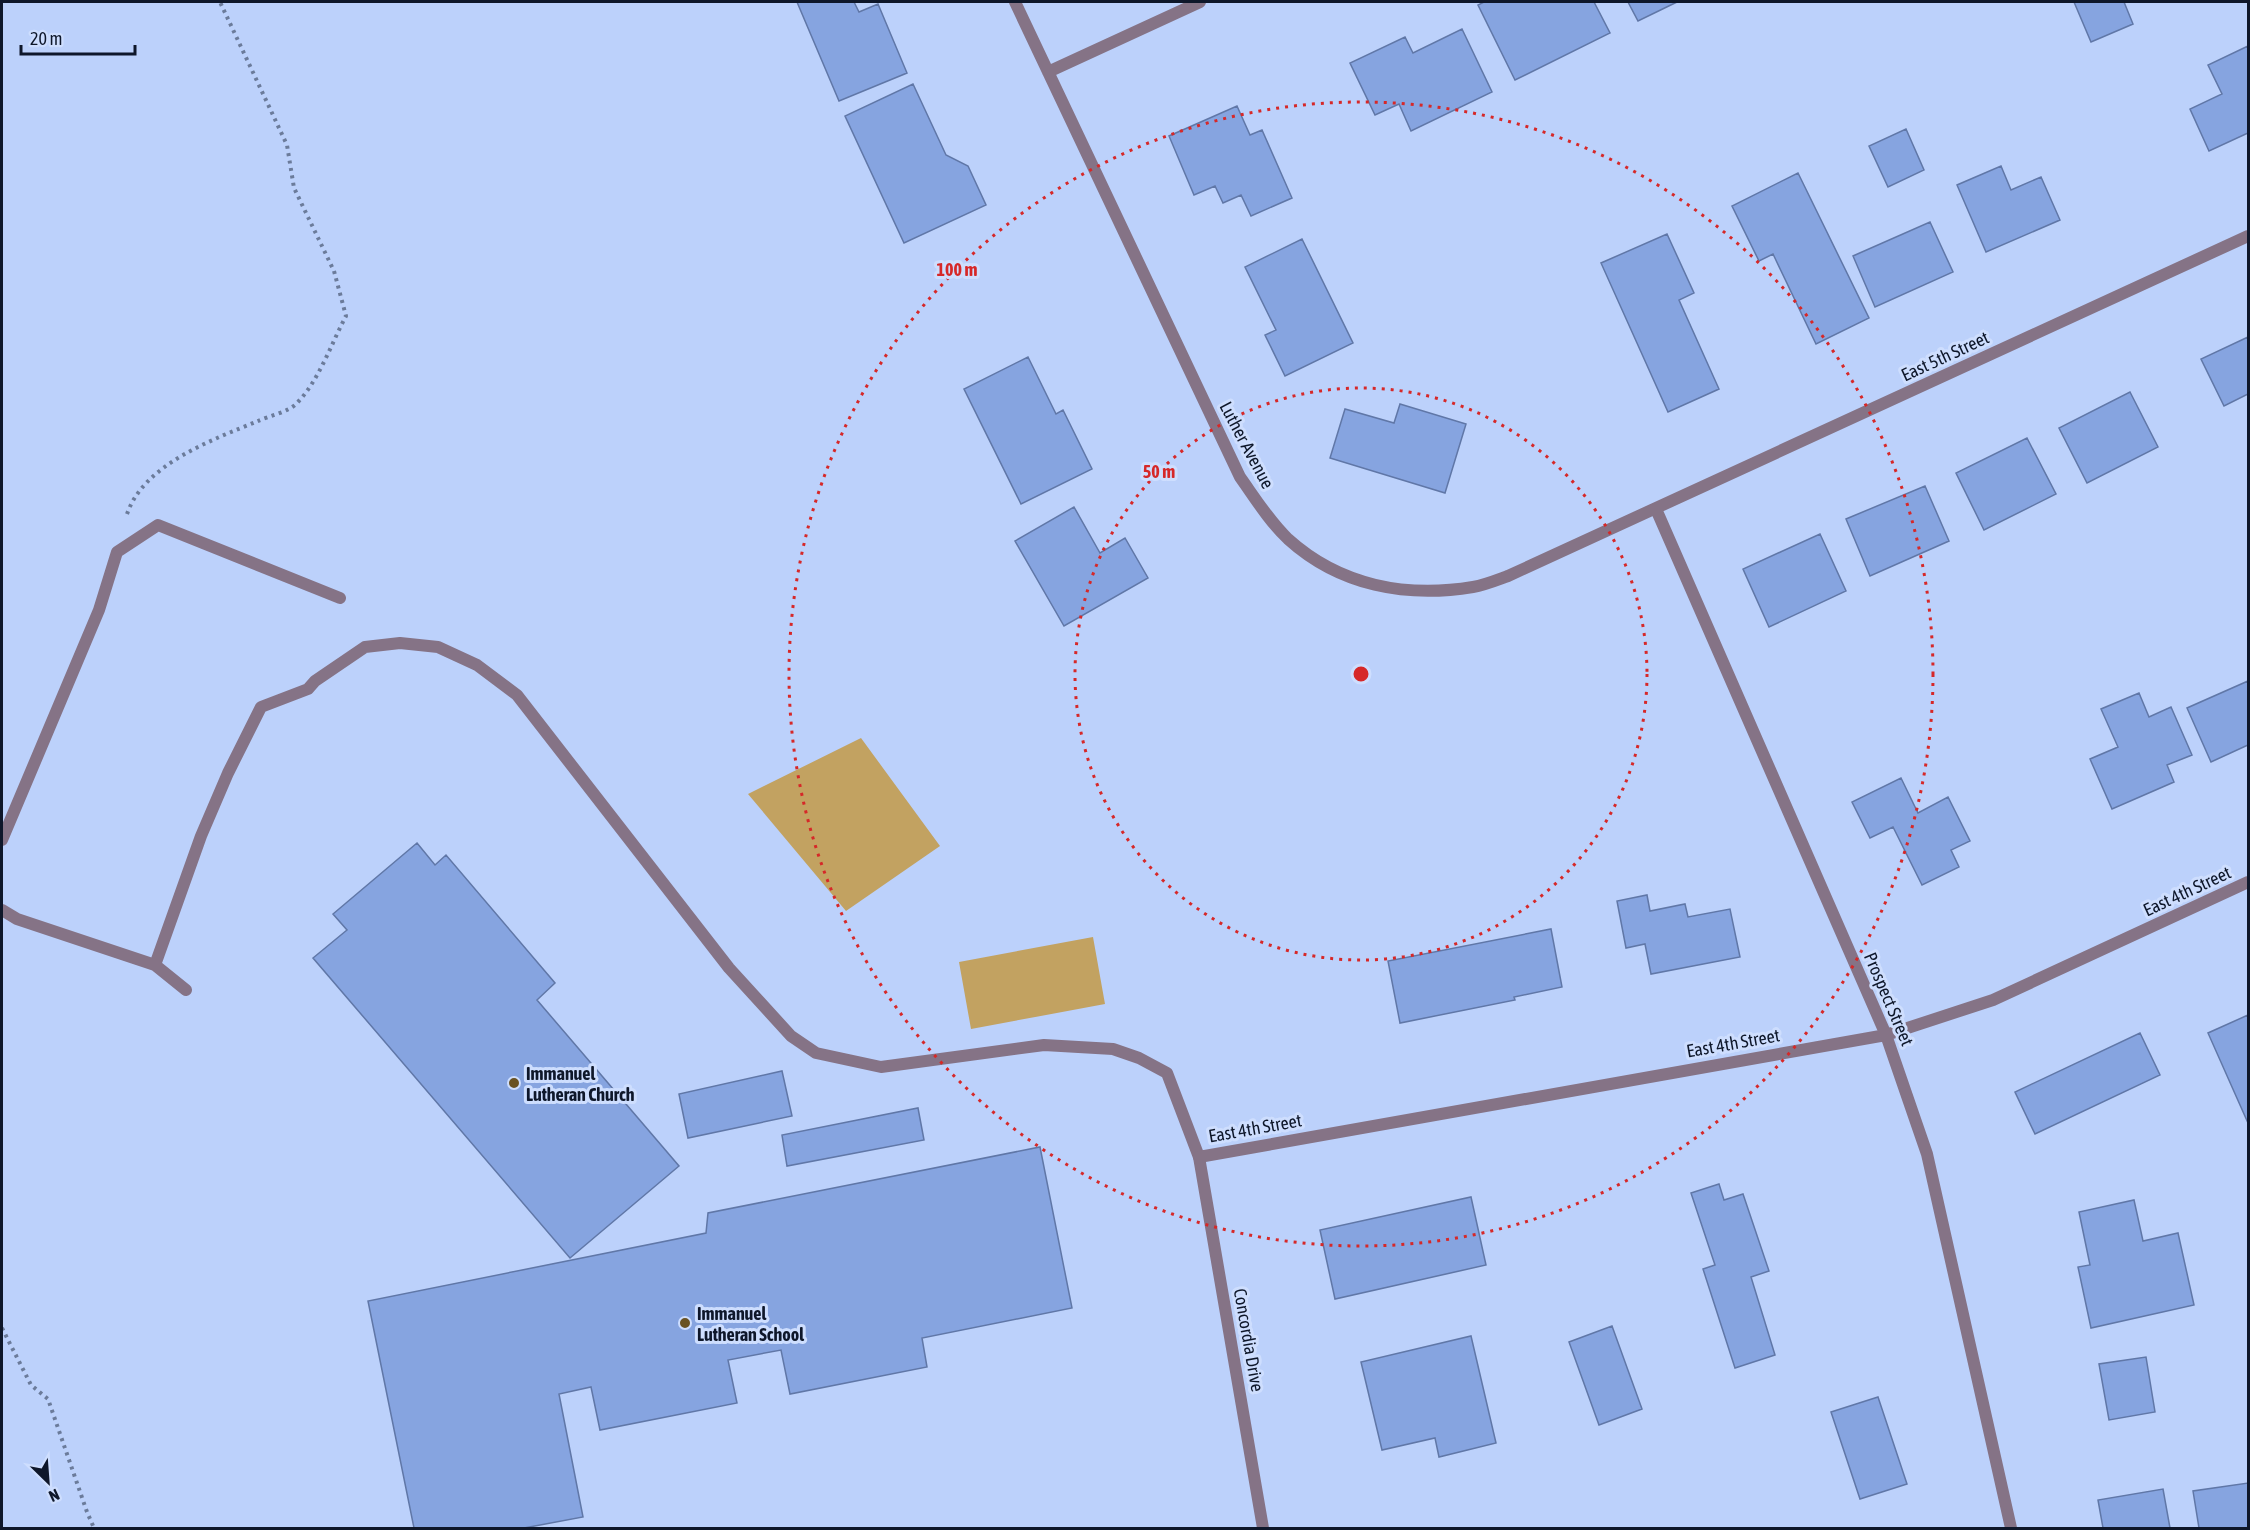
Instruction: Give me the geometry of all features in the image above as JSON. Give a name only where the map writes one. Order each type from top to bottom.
[{"type":"street","name":"Luther Avenue","points":[[1016,2],[1240,477],[1287,538],[1338,574],[1375,586],[1409,591],[1475,587],[1508,576],[1656,509]]},
{"type":"street","points":[[1048,72],[1200,2]]},
{"type":"street","name":"East 5th Street","points":[[1656,509],[2248,236]]},
{"type":"street","name":"Prospect Street","points":[[1656,509],[1886,1035],[1927,1154],[2011,1528]]},
{"type":"street","points":[[2,840],[99,610],[117,552],[158,525],[340,598]]},
{"type":"street","name":"Concordia Drive","points":[[155,964],[201,836],[228,773],[261,707],[308,689],[315,681],[365,647],[400,643],[438,647],[477,665],[517,695],[729,968],[791,1036],[816,1053],[881,1068],[1044,1045],[1113,1049],[1139,1058],[1167,1073],[1199,1157],[1263,1528]]},
{"type":"street","name":"East 4th Street","points":[[1199,1157],[1886,1035],[1993,1000],[2248,882]]},
{"type":"street","points":[[2,910],[17,919],[155,964],[186,990]]},
{"type":"path","points":[[124,524],[132,500],[145,483],[181,456],[295,406],[317,374],[346,316],[334,271],[294,188],[287,145],[220,2]]},
{"type":"path","points":[[2,1328],[31,1385],[48,1399],[94,1528]]},
{"type":"shaded area","points":[[861,738],[940,846],[846,911],[748,794]]},
{"type":"shaded area","points":[[1093,937],[1105,1004],[971,1029],[959,962]]},
{"type":"building","points":[[797,2],[854,2],[859,12],[878,4],[907,73],[839,101]]},
{"type":"building","points":[[1484,2],[1594,2],[1610,33],[1515,80],[1478,5]]},
{"type":"building","points":[[1628,2],[1677,2],[1638,21]]},
{"type":"building","points":[[2074,2],[2124,2],[2133,24],[2091,42]]},
{"type":"building","points":[[1462,29],[1492,92],[1411,131],[1399,104],[1375,115],[1350,63],[1405,37],[1413,53]]},
{"type":"building","points":[[2248,46],[2248,133],[2209,151],[2190,109],[2222,94],[2208,65]]},
{"type":"building","points":[[913,84],[946,155],[968,166],[986,205],[904,243],[845,116]]},
{"type":"building","points":[[1237,106],[1250,135],[1262,130],[1292,198],[1251,216],[1241,195],[1223,203],[1215,186],[1194,195],[1169,136]]},
{"type":"building","points":[[1906,129],[1924,170],[1888,187],[1869,146]]},
{"type":"building","points":[[2001,166],[2011,190],[2041,177],[2060,220],[1986,252],[1957,185]]},
{"type":"building","points":[[1798,173],[1869,318],[1816,344],[1773,254],[1759,261],[1732,206]]},
{"type":"building","points":[[1930,222],[1953,272],[1875,307],[1853,256]]},
{"type":"building","points":[[1667,234],[1694,293],[1679,300],[1719,389],[1668,412],[1601,263]]},
{"type":"building","points":[[1302,239],[1353,343],[1285,376],[1265,335],[1276,330],[1245,267]]},
{"type":"building","points":[[2248,337],[2248,394],[2224,406],[2201,359]]},
{"type":"building","points":[[1028,357],[1056,414],[1063,410],[1092,469],[1021,504],[964,389]]},
{"type":"building","points":[[2130,392],[2158,447],[2087,483],[2059,428]]},
{"type":"building","points":[[1400,404],[1466,424],[1445,493],[1330,458],[1345,409],[1394,423]]},
{"type":"building","points":[[2027,438],[2056,494],[1984,530],[1956,473]]},
{"type":"building","points":[[1925,486],[1949,541],[1870,576],[1846,519]]},
{"type":"building","points":[[1074,507],[1100,553],[1125,538],[1148,578],[1064,626],[1015,541]]},
{"type":"building","points":[[1820,534],[1846,591],[1769,627],[1743,569]]},
{"type":"building","points":[[2248,681],[2248,745],[2211,762],[2187,708]]},
{"type":"building","points":[[2139,693],[2149,717],[2171,707],[2192,755],[2167,765],[2174,782],[2112,809],[2090,759],[2118,747],[2101,709]]},
{"type":"building","points":[[1901,778],[1918,813],[1948,797],[1970,841],[1951,850],[1959,867],[1922,885],[1893,827],[1870,838],[1852,802]]},
{"type":"building","name":"Immanuel Lutheran Church","points":[[417,843],[435,865],[446,855],[555,983],[537,1000],[679,1166],[570,1258],[313,958],[347,930],[333,914]]},
{"type":"building","points":[[1647,895],[1650,911],[1685,904],[1688,917],[1730,909],[1740,957],[1651,974],[1645,944],[1626,948],[1617,901]]},
{"type":"building","points":[[1551,929],[1562,987],[1514,997],[1515,1000],[1400,1023],[1388,961]]},
{"type":"building","points":[[2248,1015],[2248,1123],[2208,1033]]},
{"type":"building","points":[[2140,1033],[2160,1075],[2035,1134],[2015,1092]]},
{"type":"building","points":[[782,1071],[792,1116],[688,1138],[679,1094]]},
{"type":"building","points":[[918,1108],[924,1140],[787,1166],[782,1135]]},
{"type":"building","name":"Immanuel Lutheran School","points":[[1040,1147],[1072,1308],[922,1338],[927,1367],[790,1394],[781,1350],[728,1360],[737,1403],[600,1430],[591,1387],[559,1394],[583,1517],[524,1528],[414,1528],[368,1301],[706,1233],[708,1213]]},
{"type":"building","points":[[1719,1184],[1724,1200],[1743,1194],[1769,1271],[1751,1277],[1775,1355],[1735,1368],[1703,1269],[1715,1265],[1691,1193]]},
{"type":"building","points":[[1471,1197],[1486,1265],[1335,1299],[1320,1230]]},
{"type":"building","points":[[2134,1200],[2143,1241],[2178,1233],[2194,1305],[2091,1328],[2078,1267],[2090,1265],[2079,1212]]},
{"type":"building","points":[[1612,1326],[1642,1409],[1599,1425],[1569,1342]]},
{"type":"building","points":[[1471,1336],[1496,1443],[1439,1457],[1435,1438],[1382,1450],[1361,1362]]},
{"type":"building","points":[[2146,1357],[2155,1412],[2109,1420],[2099,1364]]},
{"type":"building","points":[[1878,1397],[1907,1484],[1860,1499],[1831,1412]]},
{"type":"building","points":[[2248,1483],[2248,1528],[2199,1528],[2193,1491]]},
{"type":"building","points":[[2163,1489],[2170,1528],[2103,1528],[2098,1500]]},
{"type":"place","name":"Immanuel Lutheran Church","points":[[514,1083]]},
{"type":"place","name":"Immanuel Lutheran School","points":[[685,1323]]}]
